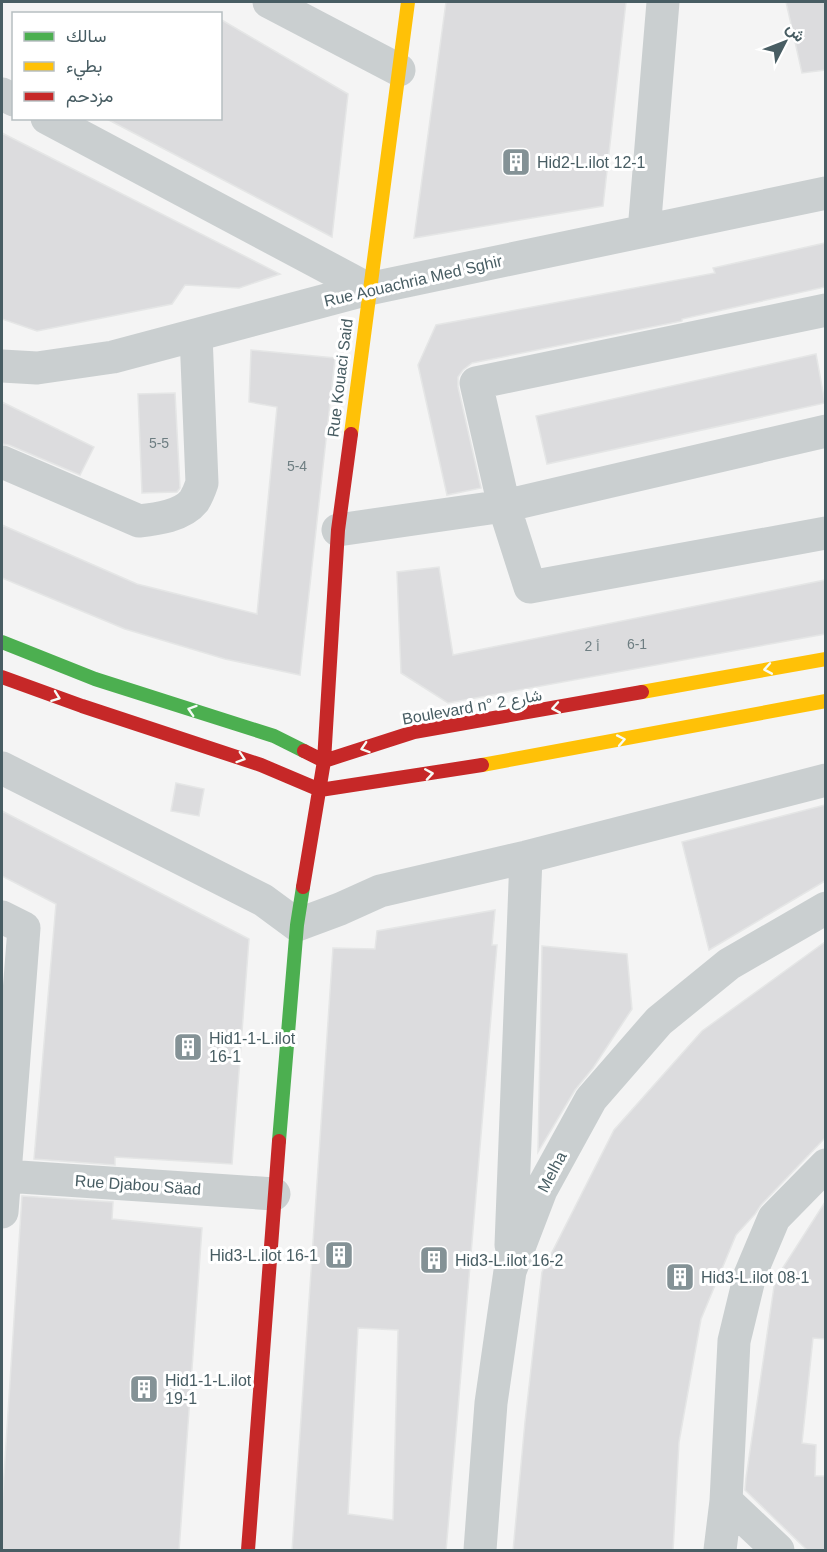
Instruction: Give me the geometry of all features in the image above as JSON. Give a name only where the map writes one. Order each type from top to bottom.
[{"type":"main road","name":"Rue Kouaci Said","points":[[248,1551],[274,1194],[297,926],[324,761],[338,530],[368,289],[408,2]]},
{"type":"main road","points":[[2,642],[95,679],[274,736],[324,761]]},
{"type":"main road","name":"Boulevard n° شارع 2","points":[[324,761],[414,732],[825,659]]},
{"type":"main road","points":[[2,677],[261,765],[320,790],[522,759],[825,701]]},
{"type":"street","points":[[269,2],[399,70]]},
{"type":"street","points":[[644,231],[663,2]]},
{"type":"street","points":[[52,120],[368,289]]},
{"type":"street","name":"Rue Aouachria Med Sghir","points":[[2,366],[37,368],[113,357],[368,289],[825,194]]},
{"type":"street","points":[[825,310],[476,383],[504,506],[530,586],[825,532]]},
{"type":"street","points":[[2,462],[139,521],[158,519],[177,512],[193,502],[202,483],[196,335]]},
{"type":"street","points":[[338,530],[504,506],[825,431]]},
{"type":"street","points":[[2,768],[263,900],[297,926],[380,891],[526,857],[825,780]]},
{"type":"street","points":[[510,1271],[526,857]]},
{"type":"street","name":"Melha","points":[[480,1551],[491,1403],[510,1271],[541,1190],[591,1099],[659,1021],[729,964],[825,908]]},
{"type":"street","points":[[2,917],[24,928],[3,1175],[2,1212]]},
{"type":"street","points":[[720,1551],[726,1501],[734,1341],[750,1275],[774,1218],[825,1165]]},
{"type":"street","name":"Rue Djabou Säad","points":[[3,1175],[274,1194]]},
{"type":"street","points":[[726,1501],[778,1551]]},
{"type":"building","name":"Hid2-L.ilot 12-1","points":[[446,2],[626,2],[603,206],[414,238]]},
{"type":"building","points":[[786,2],[825,2],[825,70],[802,73]]},
{"type":"building","points":[[222,20],[348,94],[332,237],[109,120],[222,120]]},
{"type":"building","points":[[2,133],[280,274],[239,288],[185,285],[172,304],[37,331],[2,319]]},
{"type":"building","points":[[825,243],[825,287],[682,319],[682,321],[472,363],[458,377],[458,387],[481,488],[447,495],[418,365],[436,325],[715,273],[713,268]]},
{"type":"building","points":[[251,350],[335,358],[300,675],[225,659],[125,629],[2,578],[2,525],[137,584],[257,614],[277,407],[249,402]]},
{"type":"building","points":[[816,354],[825,403],[547,464],[536,416]]},
{"type":"building","points":[[175,393],[180,488],[177,492],[142,493],[138,394]]},
{"type":"building","points":[[2,402],[94,447],[80,475],[2,444]]},
{"type":"building","points":[[439,567],[453,655],[825,580],[825,634],[448,703],[401,673],[397,572]]},
{"type":"building","points":[[176,783],[204,789],[199,816],[171,811]]},
{"type":"building","points":[[825,805],[825,881],[709,950],[682,842]]},
{"type":"building","name":"Hid1-1-L.ilot 16-1","points":[[2,811],[249,939],[232,1164],[115,1157],[115,1165],[34,1159],[56,904],[2,876]]},
{"type":"building","name":"Hid3-L.ilot 16-2","points":[[495,910],[492,945],[497,945],[446,1551],[292,1551],[333,948],[375,949],[377,931]],"holes":[[[358,1328],[398,1330],[393,1520],[348,1514]]]},
{"type":"building","points":[[825,942],[825,1138],[761,1205],[736,1235],[701,1319],[679,1442],[673,1551],[513,1551],[542,1272],[614,1130],[702,1031]]},
{"type":"building","points":[[542,946],[627,954],[632,1009],[593,1068],[575,1090],[538,1152]]},
{"type":"building","points":[[22,1196],[113,1202],[112,1219],[202,1228],[179,1551],[2,1551],[2,1506]]},
{"type":"building","points":[[825,1202],[825,1339],[813,1338],[802,1443],[816,1445],[815,1476],[825,1476],[825,1551],[808,1551],[745,1490],[775,1280]]},
{"type":"traffic: fast","points":[[2,642],[95,679],[274,736],[304,751]]},
{"type":"traffic: fast","points":[[279,1141],[297,925],[303,887]]},
{"type":"traffic: slow","points":[[351,434],[408,2]]},
{"type":"traffic: slow","points":[[642,692],[826,659]]},
{"type":"traffic: slow","points":[[482,765],[826,701]]},
{"type":"traffic: jam","points":[[303,887],[324,761],[338,530],[351,434]]},
{"type":"traffic: jam","points":[[2,677],[261,765],[320,790],[482,765]]},
{"type":"traffic: jam","points":[[304,751],[324,761],[414,732],[642,692]]},
{"type":"traffic: jam","points":[[248,1550],[279,1141]]},
{"type":"place","name":"Hid2-L.ilot 12-1","points":[[516,162]]},
{"type":"place","name":"Hid1-1-L.ilot 16-1","points":[[188,1047]]},
{"type":"place","name":"Hid3-L.ilot 16-1","points":[[339,1255]]},
{"type":"place","name":"Hid3-L.ilot 16-2","points":[[434,1260]]},
{"type":"place","name":"Hid3-L.ilot 08-1","points":[[680,1277]]},
{"type":"place","name":"Hid1-1-L.ilot 19-1","points":[[144,1389]]}]
